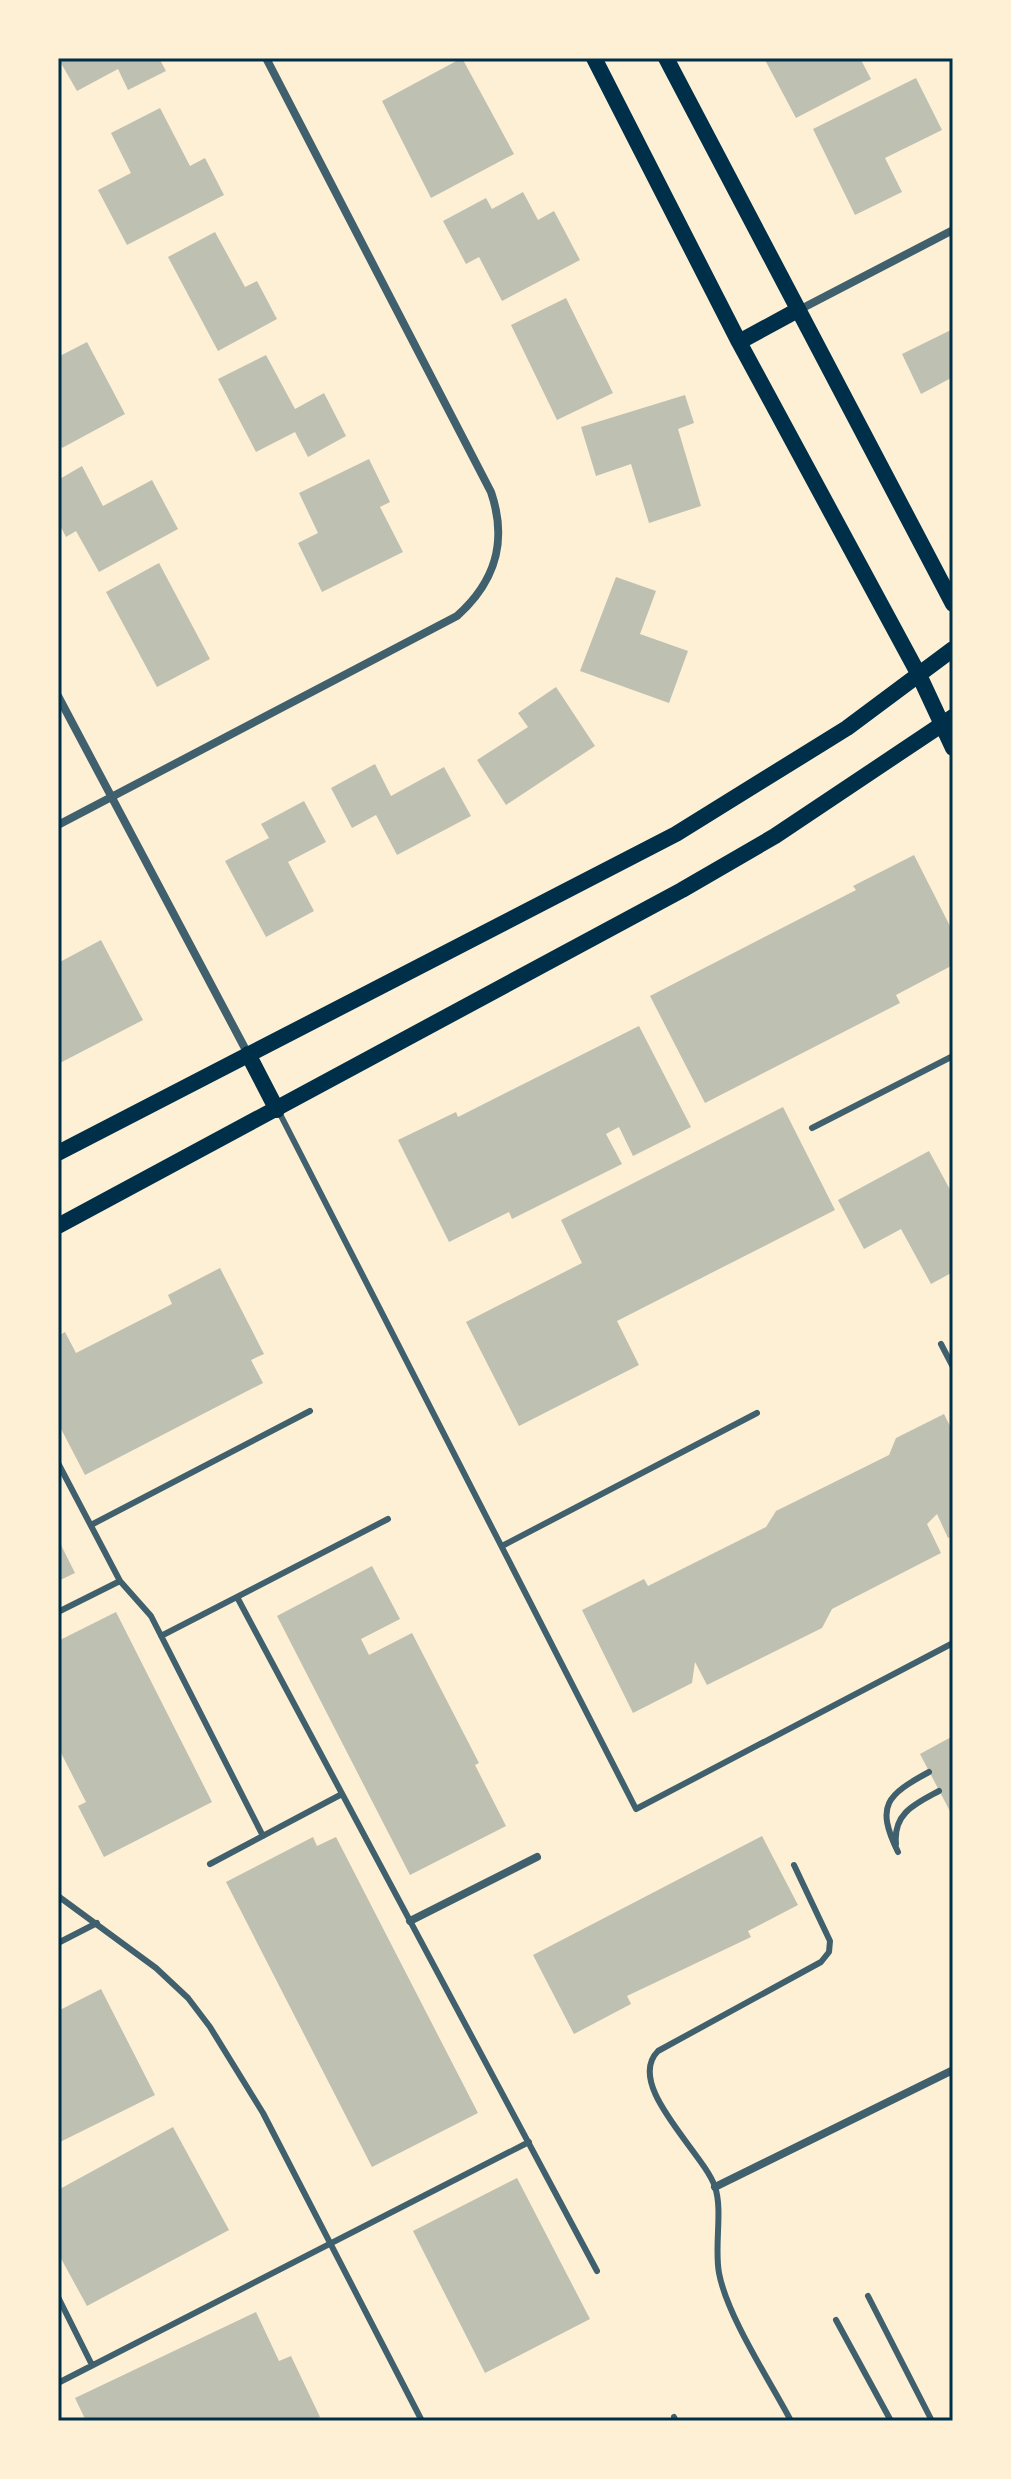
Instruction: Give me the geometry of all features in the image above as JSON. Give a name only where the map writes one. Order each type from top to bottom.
[{"type":"main road","points":[[594,58],[739,342],[919,675],[948,721],[953,748]]},
{"type":"main road","points":[[666,58],[796,311],[953,604]]},
{"type":"main road","points":[[739,342],[796,311]]},
{"type":"main road","points":[[58,1153],[676,834],[836,735],[953,649]]},
{"type":"main road","points":[[58,1226],[277,1110],[762,844],[948,721]]},
{"type":"main road","points":[[248,1054],[277,1110]]},
{"type":"street","points":[[58,825],[457,616],[485,586],[499,549],[497,510],[491,492],[266,58]]},
{"type":"street","points":[[796,311],[953,230]]},
{"type":"street","points":[[58,696],[248,1054]]},
{"type":"street","points":[[410,1921],[537,1857]]},
{"type":"street","points":[[715,2187],[953,2070]]},
{"type":"lane","points":[[812,1128],[952,1059]]},
{"type":"lane","points":[[277,1110],[636,1809],[953,1643]]},
{"type":"lane","points":[[941,1344],[953,1367]]},
{"type":"lane","points":[[91,1525],[310,1411]]},
{"type":"lane","points":[[502,1546],[757,1413]]},
{"type":"lane","points":[[58,1463],[120,1581],[151,1616],[263,1836]]},
{"type":"lane","points":[[161,1636],[388,1519]]},
{"type":"lane","points":[[58,1612],[120,1581]]},
{"type":"lane","points":[[237,1597],[597,2271]]},
{"type":"lane","points":[[929,1772],[899,1788],[887,1804],[887,1829],[898,1852],[898,1820],[907,1810],[939,1791]]},
{"type":"lane","points":[[210,1864],[342,1794]]},
{"type":"lane","points":[[791,2421],[724,2287],[717,2255],[715,2187],[672,2124],[647,2072],[649,2060],[658,2051],[821,1962],[829,1952],[830,1941],[794,1865]]},
{"type":"lane","points":[[58,1896],[156,1968],[188,1998],[210,2027],[263,2113],[422,2421]]},
{"type":"lane","points":[[58,1943],[97,1923]]},
{"type":"lane","points":[[58,2383],[529,2142]]},
{"type":"lane","points":[[868,2296],[932,2421]]},
{"type":"lane","points":[[58,2297],[92,2365]]},
{"type":"lane","points":[[836,2320],[891,2421]]},
{"type":"building","points":[[58,58],[159,58],[166,71],[128,90],[118,69],[77,91]]},
{"type":"building","points":[[462,58],[514,154],[431,198],[382,101]]},
{"type":"building","points":[[764,58],[860,58],[871,79],[796,118]]},
{"type":"building","points":[[916,78],[942,130],[885,158],[902,192],[855,215],[813,129]]},
{"type":"building","points":[[160,108],[190,166],[205,158],[224,195],[127,245],[98,190],[131,173],[111,133]]},
{"type":"building","points":[[523,192],[538,220],[554,211],[580,260],[502,301],[479,257],[466,264],[443,221],[486,198],[492,209]]},
{"type":"building","points":[[215,232],[245,287],[257,281],[277,319],[218,351],[168,257]]},
{"type":"building","points":[[566,298],[613,393],[557,420],[511,325]]},
{"type":"building","points":[[953,329],[953,377],[921,394],[902,354]]},
{"type":"building","points":[[87,342],[125,414],[62,448],[58,441],[58,357]]},
{"type":"building","points":[[266,355],[295,409],[324,393],[346,436],[308,457],[295,432],[256,452],[218,379]]},
{"type":"building","points":[[685,395],[694,423],[678,429],[701,506],[649,523],[631,464],[596,476],[581,427]]},
{"type":"building","points":[[369,459],[390,502],[380,507],[403,552],[322,592],[298,543],[318,533],[299,493]]},
{"type":"building","points":[[82,466],[103,506],[152,480],[178,529],[99,572],[76,531],[66,537],[58,521],[58,480]]},
{"type":"building","points":[[159,563],[210,659],[157,687],[106,592]]},
{"type":"building","points":[[616,577],[656,591],[640,634],[688,651],[669,703],[580,671]]},
{"type":"building","points":[[556,687],[595,746],[506,805],[477,760],[528,727],[518,713]]},
{"type":"building","points":[[375,764],[391,796],[444,767],[471,816],[397,855],[376,815],[352,828],[331,788]]},
{"type":"building","points":[[304,801],[326,842],[288,862],[314,911],[266,937],[225,861],[269,838],[261,824]]},
{"type":"building","points":[[914,855],[953,932],[953,965],[896,995],[900,1003],[705,1103],[650,996],[856,890],[853,886]]},
{"type":"building","points":[[101,940],[143,1020],[58,1064],[58,963]]},
{"type":"building","points":[[639,1026],[691,1127],[633,1156],[619,1127],[606,1134],[622,1164],[512,1219],[509,1212],[449,1242],[398,1140],[456,1112],[458,1117]]},
{"type":"building","points":[[783,1107],[835,1210],[617,1321],[639,1365],[519,1426],[466,1322],[582,1263],[561,1220]]},
{"type":"building","points":[[929,1151],[953,1195],[953,1272],[931,1284],[901,1229],[864,1249],[838,1200]]},
{"type":"building","points":[[220,1268],[264,1354],[251,1360],[263,1383],[85,1475],[58,1423],[58,1336],[65,1332],[76,1353],[172,1304],[168,1295]]},
{"type":"building","points":[[944,1414],[953,1432],[953,1536],[948,1538],[937,1514],[927,1524],[941,1553],[832,1609],[822,1628],[707,1685],[695,1662],[692,1683],[633,1713],[582,1610],[644,1579],[648,1586],[766,1527],[776,1511],[889,1455],[896,1438]]},
{"type":"building","points":[[58,1539],[75,1573],[58,1581]]},
{"type":"building","points":[[372,1566],[400,1619],[361,1639],[369,1655],[412,1633],[479,1763],[475,1765],[506,1826],[410,1875],[277,1616]]},
{"type":"building","points":[[116,1612],[212,1802],[104,1857],[78,1806],[86,1802],[58,1747],[58,1641]]},
{"type":"building","points":[[953,1736],[953,1817],[920,1754]]},
{"type":"building","points":[[762,1836],[798,1905],[748,1931],[751,1937],[627,1996],[631,2004],[574,2034],[533,1955]]},
{"type":"building","points":[[313,1837],[317,1846],[336,1837],[478,2113],[372,2167],[226,1882]]},
{"type":"building","points":[[101,1989],[155,2095],[58,2143],[58,2011]]},
{"type":"building","points":[[173,2127],[229,2230],[87,2306],[58,2253],[58,2190]]},
{"type":"building","points":[[517,2178],[590,2319],[485,2373],[413,2231]]},
{"type":"building","points":[[256,2312],[279,2361],[291,2356],[320,2417],[312,2421],[86,2421],[75,2398]]}]
